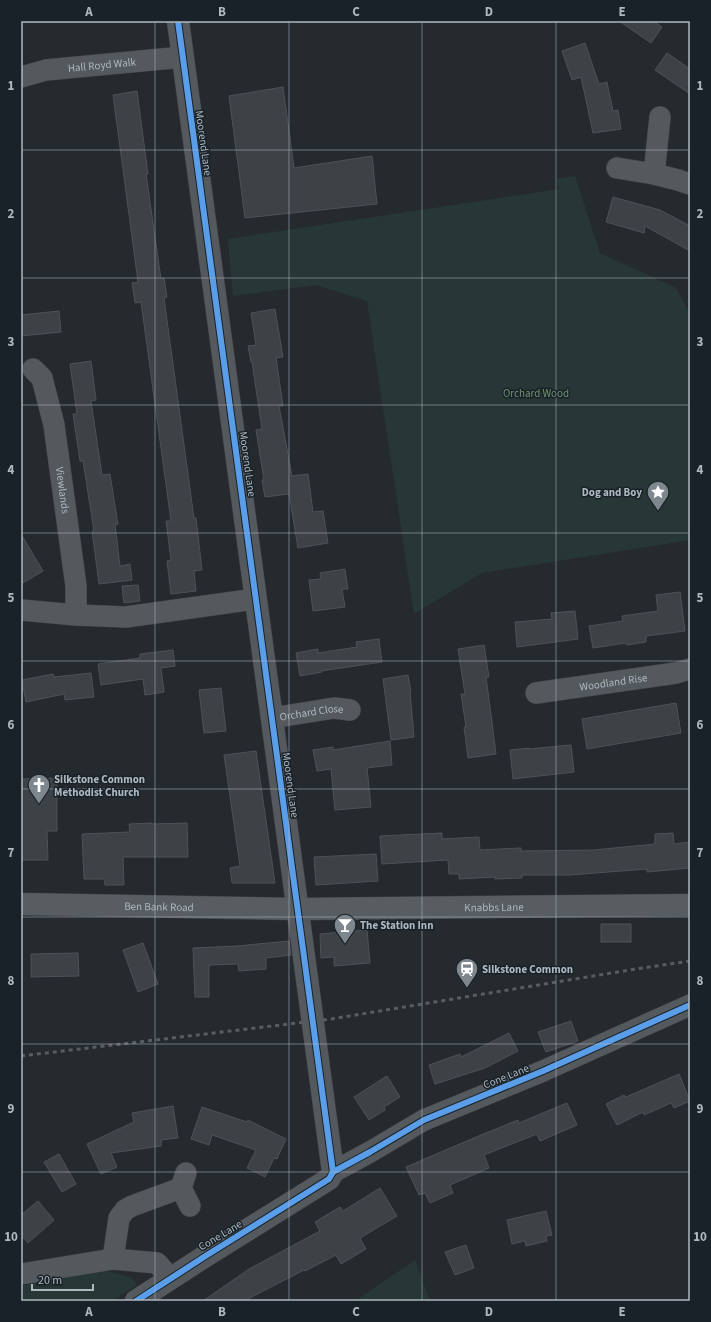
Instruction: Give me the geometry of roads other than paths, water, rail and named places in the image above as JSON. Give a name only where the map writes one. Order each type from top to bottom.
[{"type":"main road","name":"Ben Bank Road","points":[[21,904],[298,909]]},
{"type":"main road","name":"Knabbs Lane","points":[[298,909],[690,904]]},
{"type":"street","name":"Moorend Lane","points":[[178,21],[298,909]]},
{"type":"street","name":"Hall Royd Walk","points":[[21,77],[46,70],[183,57]]},
{"type":"street","points":[[654,174],[660,117]]},
{"type":"street","points":[[617,168],[654,174],[690,184]]},
{"type":"street","name":"Viewlands","points":[[33,369],[42,378],[54,425],[76,586],[76,615]]},
{"type":"street","points":[[21,610],[76,615],[126,617],[256,599]]},
{"type":"street","name":"Woodland Rise","points":[[536,693],[676,673],[690,669]]},
{"type":"street","name":"Orchard Close","points":[[272,718],[334,708],[350,710]]},
{"type":"street","points":[[298,909],[333,1172]]},
{"type":"street","name":"Cone Lane","points":[[136,1301],[170,1278],[330,1179],[333,1172],[424,1120],[543,1071],[690,1005]]},
{"type":"street","points":[[112,1258],[119,1218],[125,1210],[132,1206],[186,1189]]},
{"type":"street","points":[[21,1274],[112,1258],[157,1263],[170,1278]]},
{"type":"railway","points":[[21,1056],[331,1019],[690,961]]},
{"type":"place","name":"Dog and Boy","points":[[658,512]]},
{"type":"place","name":"Silkstone Common Methodist Church","points":[[39,804]]},
{"type":"place","name":"The Station Inn","points":[[345,944]]},
{"type":"place","name":"Silkstone Common","points":[[467,988]]},
{"type":"park label","name":"Orchard Wood","points":[[536,393]]}]
